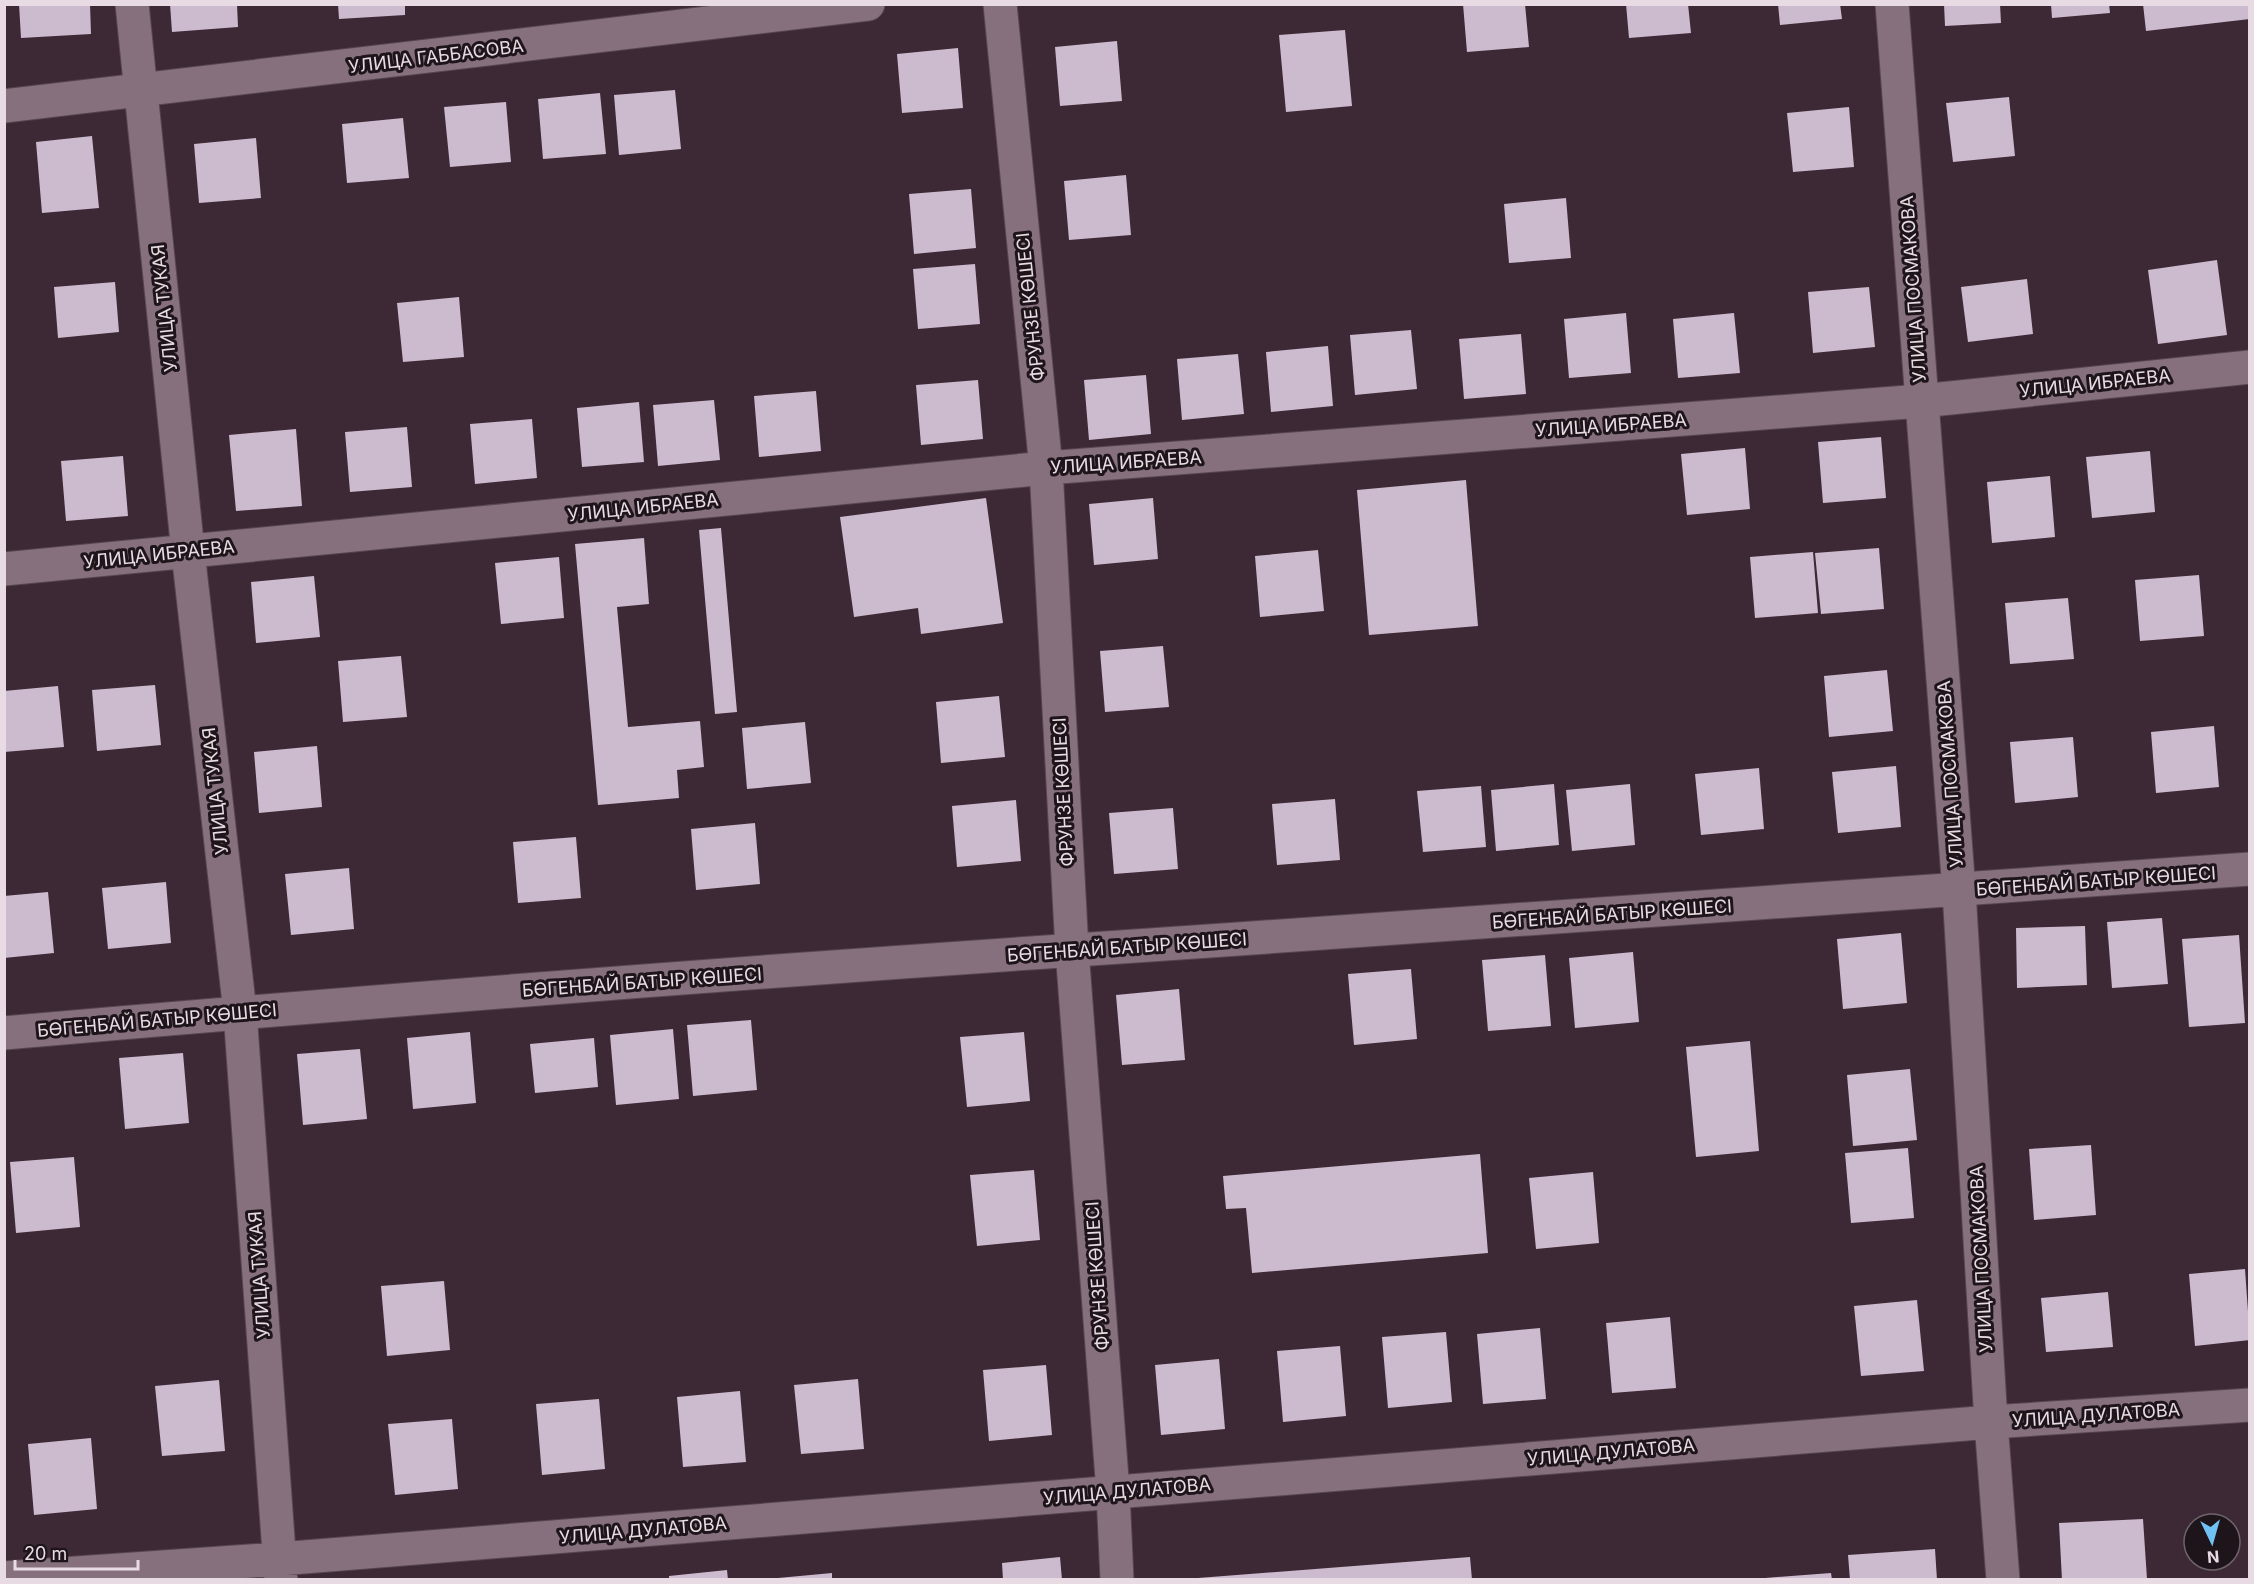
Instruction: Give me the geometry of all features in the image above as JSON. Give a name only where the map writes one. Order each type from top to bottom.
[{"type":"street","name":"УЛИЦА ТУКАЯ","points":[[132,4],[188,552],[240,1012],[280,1569]]},
{"type":"street","name":"УЛИЦА ГАББАСОВА","points":[[4,106],[142,92],[868,4]]},
{"type":"street","name":"ФРУНЗЕ КӨШЕСІ","points":[[1000,4],[1046,468],[1072,950],[1113,1492],[1117,1580]]},
{"type":"street","name":"УЛИЦА ПОСМАКОВА","points":[[1892,4],[1959,891],[1991,1422],[2003,1580]]},
{"type":"street","name":"УЛИЦА ИБРАЕВА","points":[[4,569],[1046,468],[1921,401],[2250,367]]},
{"type":"street","name":"БӨГЕНБАЙ БАТЫР КӨШЕСІ","points":[[4,1032],[240,1012],[1072,950],[1959,891],[2250,869]]},
{"type":"street","name":"УЛИЦА ДУЛАТОВА","points":[[4,1578],[280,1569],[1113,1492],[1991,1422],[2250,1405]]},
{"type":"building","points":[[19,4],[90,4],[91,34],[21,38]]},
{"type":"building","points":[[170,4],[237,4],[238,27],[172,32]]},
{"type":"building","points":[[338,4],[405,4],[405,15],[339,19]]},
{"type":"building","points":[[1463,4],[1525,4],[1529,47],[1467,52]]},
{"type":"building","points":[[1626,4],[1688,4],[1691,33],[1629,38]]},
{"type":"building","points":[[1778,4],[1840,4],[1842,19],[1780,25]]},
{"type":"building","points":[[1944,4],[2000,4],[2001,23],[1945,26]]},
{"type":"building","points":[[2051,4],[2109,4],[2110,13],[2052,18]]},
{"type":"building","points":[[2143,4],[2250,4],[2250,19],[2146,31]]},
{"type":"building","points":[[1345,30],[1352,106],[1286,112],[1279,35]]},
{"type":"building","points":[[1117,41],[1122,101],[1060,106],[1055,47]]},
{"type":"building","points":[[958,48],[963,108],[902,113],[897,54]]},
{"type":"building","points":[[675,90],[681,149],[619,155],[614,95]]},
{"type":"building","points":[[600,93],[606,154],[543,159],[538,99]]},
{"type":"building","points":[[2009,97],[2015,156],[1953,162],[1946,103]]},
{"type":"building","points":[[506,102],[511,162],[450,167],[444,107]]},
{"type":"building","points":[[1849,107],[1854,167],[1793,172],[1787,113]]},
{"type":"building","points":[[403,118],[409,178],[347,183],[342,124]]},
{"type":"building","points":[[92,136],[99,208],[42,213],[36,142]]},
{"type":"building","points":[[256,138],[261,198],[199,203],[194,144]]},
{"type":"building","points":[[1126,175],[1131,235],[1069,240],[1064,181]]},
{"type":"building","points":[[971,189],[976,248],[914,254],[909,194]]},
{"type":"building","points":[[1566,198],[1571,258],[1509,263],[1504,204]]},
{"type":"building","points":[[2217,260],[2227,335],[2158,344],[2148,270]]},
{"type":"building","points":[[975,264],[980,324],[918,329],[913,269]]},
{"type":"building","points":[[2027,279],[2033,334],[1968,342],[1961,287]]},
{"type":"building","points":[[115,282],[119,332],[58,338],[54,287]]},
{"type":"building","points":[[1869,287],[1875,347],[1813,353],[1808,292]]},
{"type":"building","points":[[459,297],[464,357],[403,362],[397,303]]},
{"type":"building","points":[[1626,313],[1631,373],[1569,378],[1564,319]]},
{"type":"building","points":[[1734,313],[1740,373],[1678,378],[1673,319]]},
{"type":"building","points":[[1411,330],[1417,389],[1355,395],[1350,335]]},
{"type":"building","points":[[1521,334],[1526,394],[1464,399],[1459,339]]},
{"type":"building","points":[[1328,346],[1333,406],[1271,412],[1266,352]]},
{"type":"building","points":[[1238,354],[1244,414],[1182,420],[1177,359]]},
{"type":"building","points":[[1146,375],[1151,434],[1089,440],[1084,380]]},
{"type":"building","points":[[978,380],[983,439],[921,445],[916,385]]},
{"type":"building","points":[[816,391],[821,451],[759,457],[754,396]]},
{"type":"building","points":[[714,400],[720,460],[658,466],[653,405]]},
{"type":"building","points":[[639,402],[644,462],[582,467],[577,408]]},
{"type":"building","points":[[532,419],[537,478],[475,484],[470,424]]},
{"type":"building","points":[[407,427],[412,487],[350,492],[345,432]]},
{"type":"building","points":[[296,429],[302,506],[236,511],[229,435]]},
{"type":"building","points":[[1881,437],[1886,498],[1823,503],[1818,442]]},
{"type":"building","points":[[1745,448],[1750,509],[1687,515],[1681,454]]},
{"type":"building","points":[[2150,451],[2155,512],[2092,518],[2086,457]]},
{"type":"building","points":[[123,456],[128,516],[66,521],[61,461]]},
{"type":"building","points":[[2050,476],[2055,537],[1992,543],[1987,482]]},
{"type":"building","points":[[1466,480],[1478,626],[1369,635],[1357,490]]},
{"type":"building","points":[[986,498],[1003,623],[921,634],[918,608],[854,617],[840,517]]},
{"type":"building","points":[[1153,498],[1158,559],[1094,565],[1089,504]]},
{"type":"building","points":[[721,528],[737,712],[715,714],[699,530]]},
{"type":"building","points":[[644,538],[649,604],[617,607],[628,727],[700,721],[704,767],[677,770],[679,798],[598,805],[575,544]]},
{"type":"building","points":[[1879,548],[1884,609],[1821,614],[1815,553]]},
{"type":"building","points":[[1318,550],[1324,611],[1260,617],[1255,556]]},
{"type":"building","points":[[1813,552],[1818,613],[1755,618],[1750,557]]},
{"type":"building","points":[[559,557],[564,618],[501,624],[495,563]]},
{"type":"building","points":[[2199,575],[2204,636],[2140,641],[2135,580]]},
{"type":"building","points":[[314,576],[320,637],[256,643],[251,582]]},
{"type":"building","points":[[2068,598],[2074,659],[2010,664],[2005,603]]},
{"type":"building","points":[[1163,646],[1169,707],[1105,712],[1100,651]]},
{"type":"building","points":[[401,656],[407,717],[343,722],[338,661]]},
{"type":"building","points":[[1887,670],[1893,731],[1829,737],[1824,676]]},
{"type":"building","points":[[155,685],[161,745],[97,751],[92,690]]},
{"type":"building","points":[[58,686],[64,747],[4,752],[4,691]]},
{"type":"building","points":[[999,696],[1005,757],[941,763],[936,702]]},
{"type":"building","points":[[805,722],[811,783],[747,789],[742,728]]},
{"type":"building","points":[[2214,726],[2219,787],[2156,793],[2151,732]]},
{"type":"building","points":[[2073,737],[2078,797],[2015,803],[2010,742]]},
{"type":"building","points":[[317,746],[322,807],[259,813],[254,752]]},
{"type":"building","points":[[1896,766],[1901,827],[1838,833],[1832,772]]},
{"type":"building","points":[[1759,768],[1764,829],[1701,835],[1695,774]]},
{"type":"building","points":[[1554,784],[1559,845],[1496,851],[1491,790]]},
{"type":"building","points":[[1630,784],[1635,845],[1572,851],[1566,790]]},
{"type":"building","points":[[1481,786],[1486,847],[1423,852],[1417,791]]},
{"type":"building","points":[[1335,799],[1340,860],[1277,865],[1272,804]]},
{"type":"building","points":[[1016,800],[1021,861],[957,867],[952,806]]},
{"type":"building","points":[[1173,808],[1178,869],[1114,874],[1109,813]]},
{"type":"building","points":[[755,823],[760,884],[696,890],[691,829]]},
{"type":"building","points":[[576,837],[581,898],[518,903],[513,842]]},
{"type":"building","points":[[349,868],[354,929],[291,935],[285,874]]},
{"type":"building","points":[[166,882],[171,943],[108,949],[102,888]]},
{"type":"building","points":[[48,892],[54,953],[4,958],[4,896]]},
{"type":"building","points":[[2162,918],[2168,984],[2112,988],[2107,922]]},
{"type":"building","points":[[2085,926],[2087,985],[2017,988],[2016,928]]},
{"type":"building","points":[[1901,933],[1907,1003],[1843,1009],[1837,939]]},
{"type":"building","points":[[2239,935],[2245,1023],[2189,1027],[2182,939]]},
{"type":"building","points":[[1633,952],[1639,1022],[1575,1028],[1569,958]]},
{"type":"building","points":[[1545,955],[1551,1026],[1488,1031],[1482,960]]},
{"type":"building","points":[[1411,969],[1417,1039],[1354,1045],[1348,974]]},
{"type":"building","points":[[1179,989],[1185,1060],[1122,1065],[1116,995]]},
{"type":"building","points":[[751,1020],[757,1090],[693,1096],[687,1025]]},
{"type":"building","points":[[673,1029],[679,1099],[616,1105],[610,1035]]},
{"type":"building","points":[[470,1032],[476,1103],[413,1109],[407,1038]]},
{"type":"building","points":[[1024,1032],[1030,1101],[967,1107],[960,1037]]},
{"type":"building","points":[[594,1038],[598,1087],[535,1093],[530,1044]]},
{"type":"building","points":[[1750,1041],[1759,1151],[1696,1157],[1686,1047]]},
{"type":"building","points":[[360,1049],[367,1119],[303,1125],[297,1054]]},
{"type":"building","points":[[183,1053],[189,1123],[125,1129],[119,1058]]},
{"type":"building","points":[[1910,1069],[1917,1140],[1853,1146],[1847,1075]]},
{"type":"building","points":[[2091,1145],[2096,1215],[2034,1220],[2029,1149]]},
{"type":"building","points":[[1908,1148],[1914,1218],[1851,1223],[1845,1153]]},
{"type":"building","points":[[1480,1154],[1488,1253],[1252,1273],[1246,1208],[1226,1209],[1223,1176]]},
{"type":"building","points":[[74,1157],[80,1227],[16,1233],[10,1162]]},
{"type":"building","points":[[1034,1170],[1040,1240],[977,1246],[970,1175]]},
{"type":"building","points":[[1593,1172],[1599,1243],[1536,1249],[1529,1178]]},
{"type":"building","points":[[2245,1269],[2250,1340],[2195,1346],[2189,1274]]},
{"type":"building","points":[[444,1281],[450,1350],[387,1356],[381,1286]]},
{"type":"building","points":[[2108,1292],[2113,1347],[2046,1352],[2041,1298]]},
{"type":"building","points":[[1917,1300],[1924,1371],[1861,1376],[1854,1306]]},
{"type":"building","points":[[1670,1317],[1676,1388],[1612,1393],[1606,1323]]},
{"type":"building","points":[[1540,1328],[1546,1399],[1483,1404],[1477,1334]]},
{"type":"building","points":[[1446,1332],[1452,1402],[1388,1408],[1382,1337]]},
{"type":"building","points":[[1340,1346],[1346,1416],[1283,1422],[1277,1351]]},
{"type":"building","points":[[1219,1359],[1225,1429],[1161,1435],[1155,1365]]},
{"type":"building","points":[[1046,1365],[1052,1435],[989,1441],[983,1370]]},
{"type":"building","points":[[858,1379],[864,1449],[801,1454],[794,1385]]},
{"type":"building","points":[[219,1380],[225,1451],[162,1456],[155,1386]]},
{"type":"building","points":[[740,1391],[746,1462],[683,1467],[677,1397]]},
{"type":"building","points":[[599,1399],[605,1469],[542,1475],[536,1404]]},
{"type":"building","points":[[452,1419],[458,1489],[395,1495],[388,1424]]},
{"type":"building","points":[[91,1438],[97,1509],[34,1515],[28,1444]]},
{"type":"building","points":[[2143,1519],[2147,1579],[2062,1580],[2059,1523]]},
{"type":"building","points":[[1935,1549],[1937,1580],[1850,1580],[1848,1555]]},
{"type":"building","points":[[1060,1557],[1062,1580],[1003,1580],[1002,1563]]},
{"type":"building","points":[[1470,1557],[1472,1580],[1198,1580],[1198,1578]]},
{"type":"building","points":[[727,1570],[728,1580],[669,1580],[669,1576]]},
{"type":"building","points":[[832,1573],[832,1580],[778,1580],[778,1578]]},
{"type":"building","points":[[1831,1573],[1832,1580],[1765,1580],[1765,1578]]}]
